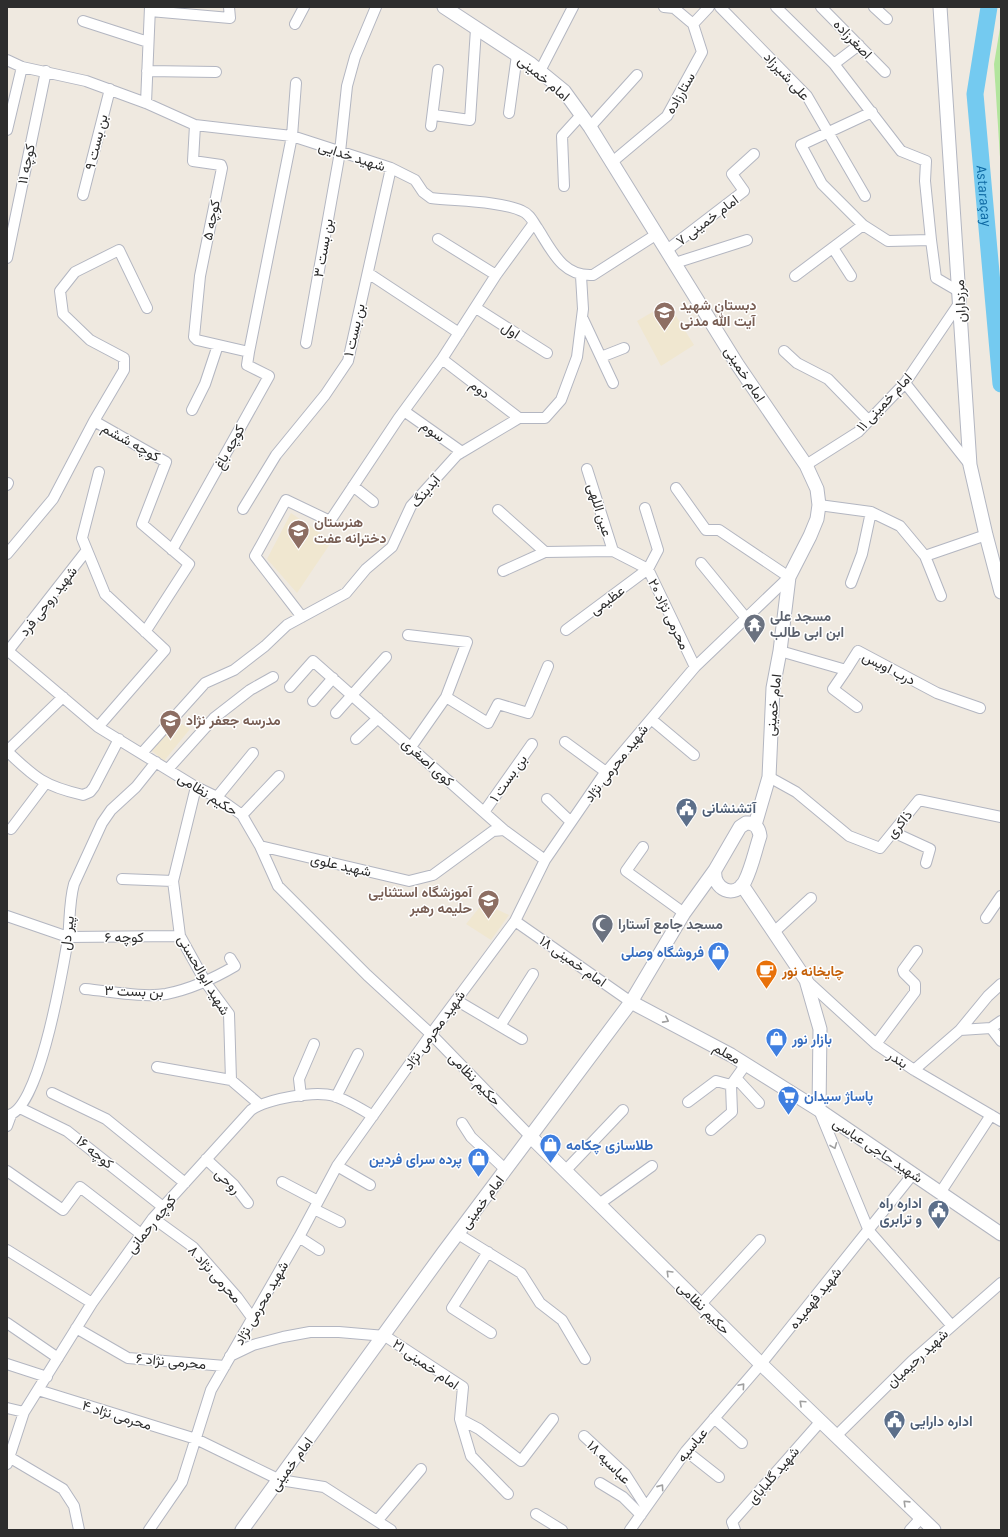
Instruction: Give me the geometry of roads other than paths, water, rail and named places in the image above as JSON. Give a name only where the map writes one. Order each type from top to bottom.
[{"type":"street","points":[[146,103],[150,9],[230,18],[229,7]]},
{"type":"street","points":[[295,24],[304,7]]},
{"type":"street","name":"بن بست ۳","points":[[306,343],[340,152],[347,86],[355,57],[376,7]]},
{"type":"street","points":[[540,71],[573,7]]},
{"type":"street","points":[[664,7],[684,11],[693,24],[709,7]]},
{"type":"street","name":"علی شیرزاد","points":[[720,7],[807,96],[865,196]]},
{"type":"street","points":[[776,7],[834,64],[902,151],[926,161],[925,181],[936,278],[960,297]]},
{"type":"street","name":"اصغرزاده","points":[[821,7],[885,72]]},
{"type":"street","points":[[874,7],[887,19]]},
{"type":"street","name":"مرزداران","points":[[940,7],[970,465],[1001,592]]},
{"type":"street","name":"امام خمینی","points":[[242,1530],[280,1480],[458,1234],[631,1002],[684,913],[715,870],[740,827],[746,823],[755,825],[769,777],[773,688],[780,651],[789,577],[810,536],[817,519],[819,505],[817,489],[806,466],[737,364],[582,114],[564,91],[540,71],[447,8]]},
{"type":"street","points":[[82,21],[148,42]]},
{"type":"street","name":"ستارزاده","points":[[611,163],[667,116],[702,52],[693,24]]},
{"type":"street","points":[[434,115],[470,120],[476,29]]},
{"type":"street","points":[[834,64],[859,45]]},
{"type":"street","points":[[509,113],[518,55]]},
{"type":"street","name":"شهید خدایی","points":[[7,60],[22,67],[46,71],[86,81],[110,89],[195,125],[292,136],[391,168],[415,180],[423,192],[431,198],[508,206],[523,211],[534,223],[554,254],[567,269],[582,276]]},
{"type":"street","points":[[7,130],[22,67]]},
{"type":"street","points":[[432,126],[438,70]]},
{"type":"street","name":"کوچه ۱۱","points":[[7,258],[46,71]]},
{"type":"street","points":[[147,71],[216,72]]},
{"type":"street","points":[[590,127],[637,75]]},
{"type":"street","name":"کوچه باغ","points":[[172,550],[269,376],[247,365],[292,136],[296,83]]},
{"type":"street","name":"بن بست ۹","points":[[83,196],[110,89]]},
{"type":"street","points":[[872,112],[801,145],[822,184],[863,225],[888,241],[931,240]]},
{"type":"street","points":[[564,186],[562,136],[582,114]]},
{"type":"street","name":"کوچه ۵","points":[[195,125],[193,161],[221,165],[222,168],[200,276],[195,339],[218,345]]},
{"type":"street","name":"امام خمینی ۷","points":[[667,250],[744,191],[732,174],[754,154]]},
{"type":"street","name":"بن بست ۱","points":[[243,508],[276,455],[325,395],[348,361],[391,168]]},
{"type":"street","points":[[302,617],[255,556],[286,500],[330,521],[404,411],[442,360],[496,275],[534,223]]},
{"type":"street","points":[[795,276],[863,225]]},
{"type":"street","points":[[519,418],[545,418],[561,400],[576,357],[582,317],[582,276],[593,275],[657,234]]},
{"type":"street","points":[[438,239],[496,275]]},
{"type":"street","points":[[675,263],[747,240]]},
{"type":"street","points":[[833,248],[851,276]]},
{"type":"street","points":[[94,422],[124,370],[124,358],[90,340],[63,314],[60,291],[75,272],[119,250],[147,308]]},
{"type":"street","points":[[368,273],[459,333]]},
{"type":"street","name":"امام خمینی ۱۱","points":[[806,466],[858,432],[905,383],[960,297]]},
{"type":"street","name":"اول","points":[[476,308],[547,353]]},
{"type":"street","points":[[582,317],[613,382]]},
{"type":"street","points":[[192,410],[205,384],[218,345],[249,352]]},
{"type":"street","points":[[601,356],[624,348]]},
{"type":"street","points":[[784,351],[797,363],[828,378],[868,420]]},
{"type":"street","name":"دوم","points":[[442,360],[519,418]]},
{"type":"street","points":[[905,383],[970,465]]},
{"type":"street","name":"سوم","points":[[404,411],[462,452]]},
{"type":"street","name":"آبدینگ","points":[[142,753],[205,683],[234,670],[265,646],[287,625],[346,593],[366,569],[392,547],[411,506],[457,455],[519,418]]},
{"type":"street","name":"کوچه ششم","points":[[7,554],[53,499],[94,422],[166,462],[142,524],[189,564],[145,632]]},
{"type":"street","name":"عین اللهی","points":[[587,469],[613,551]]},
{"type":"street","points":[[98,727],[165,650],[105,594],[82,538],[99,472]]},
{"type":"street","points":[[353,486],[373,502]]},
{"type":"street","points":[[676,488],[706,530],[719,530],[789,577]]},
{"type":"street","points":[[819,505],[871,512],[900,526],[925,556],[941,596]]},
{"type":"street","points":[[645,508],[658,550],[648,569]]},
{"type":"street","points":[[498,510],[545,552]]},
{"type":"street","points":[[850,583],[862,554],[871,512]]},
{"type":"street","points":[[925,556],[986,535]]},
{"type":"street","name":"شهید روحی فرد","points":[[8,651],[87,550]]},
{"type":"street","name":"محرمی نژاد ۲۰","points":[[503,570],[545,552],[613,551],[648,569],[695,667]]},
{"type":"street","points":[[701,563],[746,618]]},
{"type":"street","name":"عظیمی","points":[[566,630],[648,569]]},
{"type":"street","name":"شهید محرمی نژاد","points":[[149,1530],[182,1482],[211,1390],[299,1237],[337,1166],[431,1034],[515,921],[545,860],[606,772],[695,667],[789,577]]},
{"type":"street","points":[[408,634],[467,642],[446,697],[411,747]]},
{"type":"street","name":"حکیم نظامی","points":[[8,651],[98,727],[196,787],[217,797],[242,815],[260,846],[278,886],[367,975],[431,1034],[531,1137],[761,1364],[934,1530]]},
{"type":"street","name":"درب اویس","points":[[780,651],[846,670],[858,652],[937,693],[980,708]]},
{"type":"street","points":[[336,713],[386,657]]},
{"type":"street","name":"کوی اصغری","points":[[290,687],[313,661],[504,830],[545,860]]},
{"type":"street","points":[[446,697],[488,724],[498,704],[528,713],[548,666]]},
{"type":"street","points":[[846,670],[833,689],[857,707]]},
{"type":"street","points":[[168,769],[214,718],[250,690],[273,678]]},
{"type":"street","points":[[313,701],[333,678]]},
{"type":"street","points":[[63,697],[7,751],[28,771],[45,784],[83,795],[90,792],[94,787],[119,740]]},
{"type":"street","points":[[356,739],[378,718]]},
{"type":"street","points":[[651,719],[694,755]]},
{"type":"street","points":[[566,742],[606,772]]},
{"type":"street","name":"بن بست ۱","points":[[484,812],[532,744]]},
{"type":"street","points":[[217,797],[253,753]]},
{"type":"street","name":"پیر دل","points":[[9,1115],[20,1108],[32,1087],[46,1044],[57,1001],[68,937],[72,890],[102,823],[111,810],[136,787],[156,762]]},
{"type":"street","points":[[242,815],[279,776]]},
{"type":"street","name":"ذاکری","points":[[769,777],[796,792],[849,836],[880,848],[919,800],[1001,817]]},
{"type":"street","points":[[11,829],[45,784]]},
{"type":"street","name":"شهید ابوالحسنی","points":[[196,787],[173,881],[180,936],[206,982],[229,1014],[231,1080]]},
{"type":"street","points":[[547,798],[571,822]]},
{"type":"street","points":[[715,870],[714,877],[722,889],[729,892],[742,885],[760,836],[759,830],[755,825]]},
{"type":"street","name":"شهید علوی","points":[[260,846],[409,881],[433,876],[493,831],[504,830]]},
{"type":"street","points":[[893,832],[930,849],[926,863]]},
{"type":"street","points":[[643,846],[626,871],[684,913]]},
{"type":"street","points":[[122,879],[173,881]]},
{"type":"street","name":"شهید حاجی عباسی","points":[[742,885],[806,980],[820,1029],[820,1110],[1001,1234]]},
{"type":"street","points":[[986,918],[1001,896]]},
{"type":"street","points":[[774,932],[811,898]]},
{"type":"street","name":"کوچه ۶","points":[[7,916],[68,937],[180,936]]},
{"type":"street","name":"امام خمینی ۱۸","points":[[515,921],[631,1002]]},
{"type":"street","points":[[876,1044],[915,992],[915,984],[903,970],[918,951]]},
{"type":"street","name":"بن بست ۳","points":[[86,989],[146,994],[165,994],[206,982],[235,966],[230,958]]},
{"type":"street","points":[[500,1026],[533,974]]},
{"type":"street","name":"بندر","points":[[806,980],[876,1044],[914,1070],[1001,1121]]},
{"type":"street","points":[[914,1070],[960,1030],[988,996],[1001,984]]},
{"type":"street","points":[[456,1000],[522,1039]]},
{"type":"street","name":"معلم","points":[[631,1002],[746,1064],[820,1110]]},
{"type":"street","points":[[960,1030],[991,1028],[1001,1021]]},
{"type":"street","points":[[991,1028],[1001,1041]]},
{"type":"street","points":[[301,1096],[299,1079],[314,1044]]},
{"type":"street","points":[[336,1096],[358,1054]]},
{"type":"street","points":[[711,1130],[732,1112],[733,1082],[746,1064]]},
{"type":"street","points":[[157,1067],[231,1080],[259,1104]]},
{"type":"street","points":[[688,1102],[716,1081],[733,1082],[759,1103]]},
{"type":"street","points":[[52,1093],[106,1120],[184,1183]]},
{"type":"street","name":"کوچه رحمانی","points":[[8,1460],[24,1412],[92,1303],[141,1234],[163,1207],[250,1110],[259,1104],[301,1096],[326,1094],[336,1096],[373,1116]]},
{"type":"street","name":"کوچه ۱۶","points":[[20,1108],[67,1131],[163,1207]]},
{"type":"street","points":[[565,1170],[623,1110]]},
{"type":"street","points":[[820,1110],[869,1231],[952,1326]]},
{"type":"street","points":[[7,1126],[9,1115]]},
{"type":"street","points":[[940,1192],[991,1115]]},
{"type":"street","points":[[462,1123],[471,1137],[506,1170]]},
{"type":"street","name":"روحی","points":[[206,1159],[234,1185],[248,1204]]},
{"type":"street","points":[[337,1166],[370,1185]]},
{"type":"street","points":[[599,1204],[652,1166]]},
{"type":"street","points":[[7,1171],[63,1210],[80,1187],[141,1234]]},
{"type":"street","name":"شهید فهمیده","points":[[761,1364],[869,1231],[913,1174]]},
{"type":"street","points":[[282,1182],[340,1222]]},
{"type":"street","name":"محرمی نژاد ۸","points":[[154,1218],[193,1247],[237,1297],[252,1319]]},
{"type":"street","points":[[458,1234],[522,1273],[540,1303],[562,1320],[585,1359]]},
{"type":"street","points":[[299,1237],[319,1250]]},
{"type":"street","points":[[701,1304],[760,1240]]},
{"type":"street","points":[[7,1250],[92,1303]]},
{"type":"street","points":[[488,1252],[452,1308],[491,1333]]},
{"type":"street","name":"شهید رحیمیان","points":[[836,1436],[912,1361],[1001,1283]]},
{"type":"street","points":[[7,1323],[58,1358]]},
{"type":"street","name":"محرمی نژاد ۶","points":[[76,1328],[128,1358],[225,1366]]},
{"type":"street","points":[[230,1356],[254,1344],[283,1336],[310,1332],[339,1332],[384,1336]]},
{"type":"street","name":"امام خمینی ۲۱","points":[[384,1336],[463,1387],[460,1419]]},
{"type":"street","points":[[7,1364],[47,1377]]},
{"type":"street","name":"عباسیه","points":[[630,1530],[686,1451],[761,1364]]},
{"type":"street","name":"محرمی نژاد ۴","points":[[38,1390],[196,1439],[280,1480],[324,1487],[391,1530]]},
{"type":"street","points":[[7,1408],[24,1412]]},
{"type":"street","points":[[714,1418],[742,1443]]},
{"type":"street","points":[[460,1419],[478,1429],[520,1462],[553,1419]]},
{"type":"street","points":[[460,1419],[471,1456],[508,1494]]},
{"type":"street","name":"شهید گلبابای","points":[[735,1530],[732,1522],[821,1421]]},
{"type":"street","name":"عباسیه ۱۸","points":[[584,1436],[625,1474],[644,1511]]},
{"type":"street","points":[[686,1451],[719,1477]]},
{"type":"street","points":[[8,1460],[63,1489],[74,1506],[79,1530]]},
{"type":"street","points":[[377,1521],[421,1469]]},
{"type":"street","points":[[600,1483],[644,1511]]},
{"type":"street","points":[[536,1514],[562,1530]]},
{"type":"street","points":[[910,1530],[921,1518]]},
{"type":"waterway","name":"Astaraçay","points":[[989,7],[975,94],[1001,384]]},
{"type":"place","name":"دبستان شهید آیت الله مدنی","points":[[665,332]]},
{"type":"place","name":"هنرستان دخترانه عفت","points":[[299,550]]},
{"type":"place","name":"مسجد علی ابن ابی طالب","points":[[755,644]]},
{"type":"place","name":"مدرسه جعفر نژاد","points":[[170,740]]},
{"type":"place","name":"آتشنشانی","points":[[687,828]]},
{"type":"place","name":"آموزشگاه استثنایی حلیمه رهبر","points":[[488,920]]},
{"type":"place","name":"مسجد جامع آستارا","points":[[602,944]]},
{"type":"place","name":"فروشگاه وصلی","points":[[719,972]]},
{"type":"place","name":"چایخانه نور","points":[[767,990]]},
{"type":"place","name":"بازار نور","points":[[776,1058]]},
{"type":"place","name":"پاساژ سیدان","points":[[789,1116]]},
{"type":"place","name":"طلاسازی چکامه","points":[[550,1164]]},
{"type":"place","name":"پرده سرای فردین","points":[[478,1178]]},
{"type":"place","name":"اداره راه و ترابری","points":[[938,1230]]},
{"type":"place","name":"اداره دارایی","points":[[895,1440]]}]
